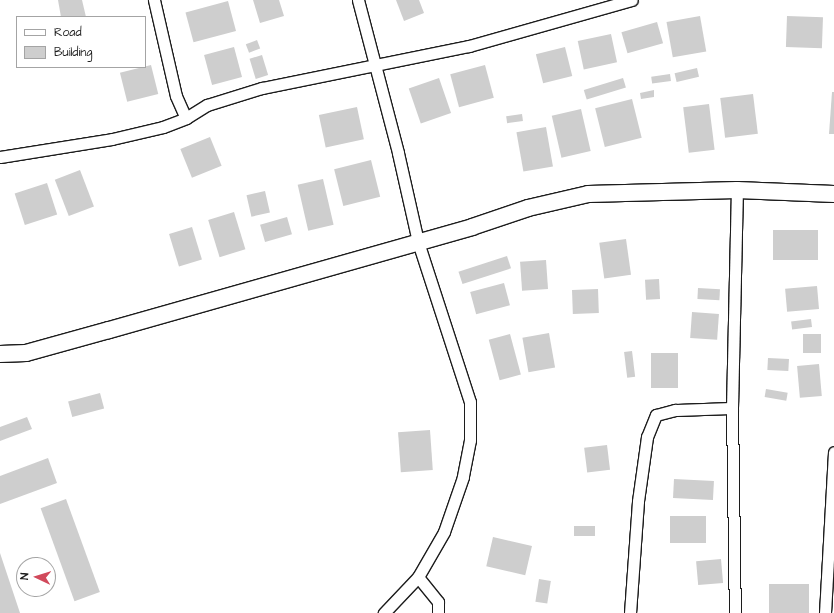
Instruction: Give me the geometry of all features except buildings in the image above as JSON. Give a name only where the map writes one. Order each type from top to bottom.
[{"type":"street","points":[[154,0],[176,96],[186,118]]},
{"type":"street","points":[[358,0],[375,63],[418,242],[470,402],[470,432],[463,477],[444,532],[418,577],[384,613]]},
{"type":"street","points":[[0,157],[112,138],[163,127],[186,118],[207,105],[262,88],[375,63],[469,46],[632,0]]},
{"type":"street","points":[[735,613],[732,408],[737,190]]},
{"type":"street","points":[[0,354],[26,352],[109,330],[418,242],[528,208],[588,194],[737,190],[834,194]]},
{"type":"street","points":[[630,613],[638,501],[647,437],[656,415],[675,410],[732,408]]},
{"type":"street","points":[[825,613],[834,452]]},
{"type":"street","points":[[418,577],[438,602],[438,613]]}]
